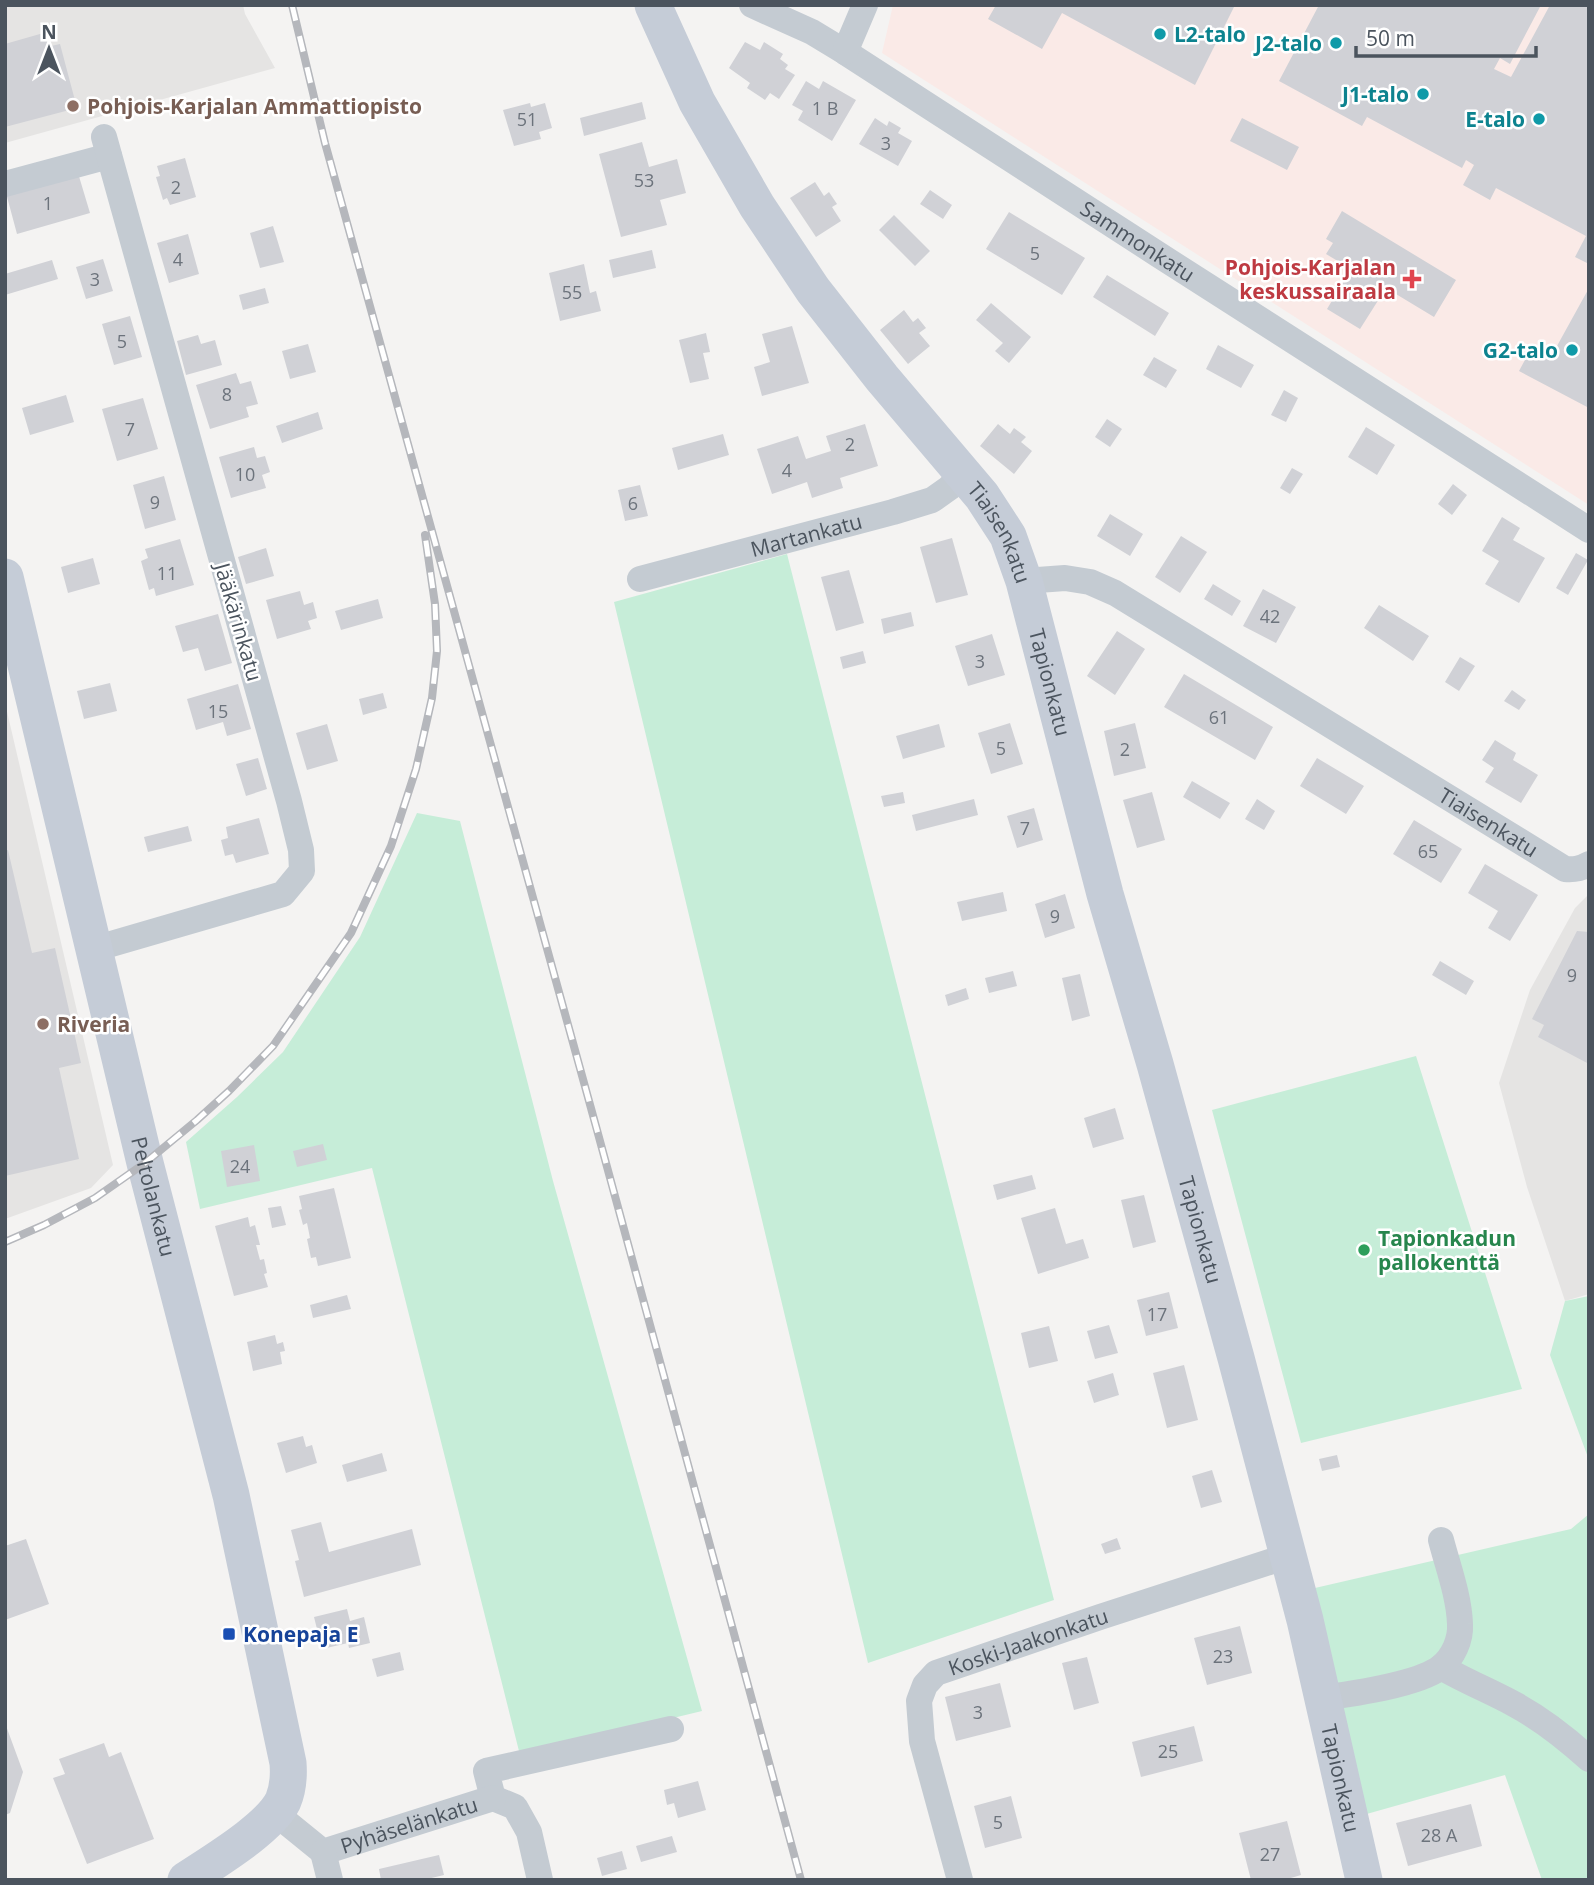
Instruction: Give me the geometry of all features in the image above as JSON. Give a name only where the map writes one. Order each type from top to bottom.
[{"type":"street","name":"Tiaisenkatu","points":[[653,5],[697,102],[764,216],[813,290],[882,378],[982,496],[1008,536],[1024,581],[1065,578],[1090,582],[1115,593],[1577,866]]},
{"type":"street","name":"Sammonkatu","points":[[752,5],[812,32],[845,52],[1589,530]]},
{"type":"street","points":[[845,52],[865,5]]},
{"type":"street","name":"Jääkärinkatu","points":[[5,184],[106,146],[301,850],[302,871],[283,894],[94,949]]},
{"type":"street","name":"Martankatu","points":[[640,579],[932,500],[963,474]]},
{"type":"street","name":"Peltolankatu","points":[[5,577],[145,1163],[231,1495],[289,1777],[284,1799],[275,1813]]},
{"type":"street","name":"Tapionkatu","points":[[1024,581],[1105,894],[1236,1358],[1305,1620],[1363,1880]]},
{"type":"street","points":[[1322,1698],[1417,1679],[1441,1667],[1455,1649],[1460,1636],[1460,1624],[1441,1540]]},
{"type":"street","name":"Koski-Jaakonkatu","points":[[960,1880],[922,1741],[919,1701],[925,1685],[936,1673],[1288,1556]]},
{"type":"street","points":[[1441,1667],[1543,1720],[1589,1759]]},
{"type":"street","name":"Pyhäselänkatu","points":[[275,1813],[323,1852],[493,1798],[486,1771],[671,1728]]},
{"type":"street","points":[[493,1798],[515,1807],[529,1832],[540,1880]]},
{"type":"street","points":[[186,1880],[238,1846],[275,1813]]},
{"type":"street","points":[[323,1852],[330,1880]]},
{"type":"shaded area","name":"Pohjois-Karjalan Ammattiopisto","points":[[5,5],[243,5],[245,14],[275,68],[5,143]]},
{"type":"shaded area","name":"Pohjois-Karjalan keskussairaala","points":[[893,5],[1589,5],[1589,505],[882,53]]},
{"type":"shaded area","name":"Riveria","points":[[5,703],[113,1165],[91,1188],[5,1219]]},
{"type":"shaded area","points":[[1589,894],[1589,1294],[1565,1301],[1527,1187],[1499,1083],[1530,990],[1575,908]]},
{"type":"green space","points":[[787,554],[1054,1600],[868,1663],[614,602]]},
{"type":"green space","points":[[417,813],[460,821],[553,1181],[702,1711],[520,1755],[372,1168],[200,1209],[186,1142],[283,1052],[360,937]]},
{"type":"green space","name":"Tapionkadun pallokenttä","points":[[1416,1056],[1522,1389],[1301,1443],[1212,1110]]},
{"type":"green space","points":[[1589,1296],[1589,1460],[1550,1355],[1565,1301]]},
{"type":"green space","points":[[1589,1514],[1589,1880],[1542,1880],[1505,1775],[1356,1817],[1302,1591],[1571,1529]]},
{"type":"building","name":"L2-talo","points":[[996,5],[1235,5],[1195,85],[1062,13],[1042,49],[988,19]]},
{"type":"building","points":[[1319,5],[1541,5],[1510,64],[1500,58],[1494,69],[1511,77],[1550,5],[1589,5],[1589,264],[1575,257],[1586,236],[1496,188],[1490,200],[1463,185],[1474,165],[1466,160],[1462,168],[1367,117],[1362,126],[1279,81]]},
{"type":"building","points":[[47,32],[51,46],[60,44],[77,108],[5,127],[5,44]]},
{"type":"building","points":[[745,42],[760,50],[764,42],[783,54],[780,59],[788,65],[785,69],[795,75],[779,99],[770,93],[765,100],[747,88],[750,83],[729,68]]},
{"type":"building","points":[[806,81],[819,89],[823,81],[856,100],[832,141],[798,120],[803,111],[792,105]]},
{"type":"building","points":[[642,102],[646,119],[584,136],[580,118]]},
{"type":"building","points":[[530,103],[531,107],[545,103],[552,128],[539,132],[541,139],[514,146],[503,110]]},
{"type":"building","points":[[875,118],[887,126],[889,121],[901,128],[898,133],[912,141],[898,166],[859,144]]},
{"type":"building","points":[[1242,118],[1299,147],[1287,170],[1230,141]]},
{"type":"building","points":[[642,142],[649,167],[677,159],[686,193],[660,200],[667,225],[621,237],[599,154]]},
{"type":"building","points":[[185,158],[196,197],[170,205],[167,198],[163,200],[156,177],[160,176],[157,166]]},
{"type":"building","points":[[78,173],[90,213],[17,234],[6,193]]},
{"type":"building","points":[[815,182],[824,196],[829,192],[837,204],[832,207],[841,221],[816,237],[790,198]]},
{"type":"building","points":[[930,190],[952,205],[943,219],[920,204]]},
{"type":"building","points":[[1342,211],[1456,280],[1434,317],[1386,288],[1360,329],[1327,309],[1351,269],[1326,254],[1333,243],[1326,239]]},
{"type":"building","points":[[1009,212],[1085,258],[1062,295],[986,249]]},
{"type":"building","points":[[894,215],[930,251],[915,266],[879,230]]},
{"type":"building","points":[[273,226],[284,262],[260,268],[250,233]]},
{"type":"building","points":[[188,234],[199,274],[169,283],[157,243]]},
{"type":"building","points":[[652,250],[656,268],[613,278],[609,260]]},
{"type":"building","points":[[103,259],[113,291],[86,299],[76,267]]},
{"type":"building","points":[[52,260],[58,279],[5,295],[5,274]]},
{"type":"building","points":[[584,264],[590,293],[596,291],[601,311],[560,321],[549,273]]},
{"type":"building","points":[[1107,275],[1169,313],[1155,336],[1093,297]]},
{"type":"building","points":[[265,288],[269,303],[243,310],[239,295]]},
{"type":"building","name":"G2-talo","points":[[1589,288],[1589,408],[1519,371],[1533,345],[1552,355]]},
{"type":"building","points":[[991,303],[1031,337],[1009,363],[995,351],[1003,343],[976,320]]},
{"type":"building","points":[[904,310],[913,322],[918,318],[926,328],[919,333],[930,346],[908,364],[880,330]]},
{"type":"building","points":[[130,316],[142,357],[114,365],[102,324]]},
{"type":"building","points":[[792,326],[809,383],[762,396],[754,367],[770,362],[762,334]]},
{"type":"building","points":[[706,333],[710,352],[703,353],[709,379],[690,383],[679,340]]},
{"type":"building","points":[[198,335],[201,344],[215,340],[222,365],[186,375],[177,341]]},
{"type":"building","points":[[308,344],[316,372],[290,379],[282,351]]},
{"type":"building","points":[[1218,345],[1254,365],[1241,388],[1206,369]]},
{"type":"building","points":[[1154,357],[1177,370],[1166,388],[1143,375]]},
{"type":"building","points":[[236,373],[240,384],[251,381],[258,404],[246,407],[249,417],[210,429],[196,385]]},
{"type":"building","points":[[1284,390],[1298,398],[1286,422],[1271,415]]},
{"type":"building","points":[[66,395],[74,422],[30,435],[22,408]]},
{"type":"building","points":[[143,398],[158,449],[117,461],[102,409]]},
{"type":"building","points":[[318,412],[323,429],[282,443],[276,426]]},
{"type":"building","points":[[1107,419],[1122,429],[1110,447],[1095,437]]},
{"type":"building","points":[[865,424],[878,466],[840,478],[843,488],[812,498],[807,482],[772,494],[757,449],[798,436],[806,459],[831,451],[826,436]]},
{"type":"building","points":[[998,424],[1010,434],[1014,428],[1026,437],[1021,442],[1032,451],[1014,474],[980,446]]},
{"type":"building","points":[[1366,427],[1395,445],[1377,475],[1348,457]]},
{"type":"building","points":[[723,434],[729,455],[678,470],[672,448]]},
{"type":"building","points":[[254,447],[257,458],[265,456],[270,472],[262,475],[266,488],[231,498],[219,457]]},
{"type":"building","points":[[1292,468],[1303,474],[1290,494],[1280,488]]},
{"type":"building","points":[[164,476],[176,520],[145,529],[133,485]]},
{"type":"building","points":[[1453,484],[1467,495],[1452,515],[1438,504]]},
{"type":"building","points":[[640,485],[648,516],[625,521],[618,490]]},
{"type":"building","points":[[1110,514],[1143,534],[1130,556],[1097,536]]},
{"type":"building","points":[[1502,517],[1520,528],[1513,540],[1545,558],[1519,603],[1485,584],[1499,561],[1482,551]]},
{"type":"building","points":[[1181,536],[1207,552],[1180,593],[1155,577]]},
{"type":"building","points":[[952,538],[968,595],[936,603],[920,547]]},
{"type":"building","points":[[180,539],[194,585],[156,596],[154,588],[149,590],[141,561],[148,558],[145,549]]},
{"type":"building","points":[[266,548],[274,576],[246,584],[238,557]]},
{"type":"building","points":[[1576,553],[1588,560],[1568,595],[1556,588]]},
{"type":"building","points":[[93,558],[100,584],[68,593],[61,567]]},
{"type":"building","points":[[849,570],[864,623],[836,631],[821,577]]},
{"type":"building","points":[[1213,584],[1241,601],[1232,616],[1204,599]]},
{"type":"building","points":[[1263,589],[1296,607],[1276,643],[1243,626]]},
{"type":"building","points":[[300,591],[304,605],[313,602],[317,618],[308,621],[311,629],[277,639],[266,600]]},
{"type":"building","points":[[378,599],[383,618],[341,630],[335,611]]},
{"type":"building","points":[[1379,605],[1429,636],[1413,661],[1364,628]]},
{"type":"building","points":[[911,612],[914,626],[884,634],[881,619]]},
{"type":"building","points":[[218,614],[232,663],[205,671],[198,648],[183,652],[175,626]]},
{"type":"building","points":[[1117,631],[1145,649],[1115,695],[1087,676]]},
{"type":"building","points":[[992,634],[1005,675],[968,686],[955,646]]},
{"type":"building","points":[[863,651],[866,663],[843,669],[840,657]]},
{"type":"building","points":[[1460,657],[1475,666],[1459,691],[1445,682]]},
{"type":"building","points":[[1184,674],[1273,727],[1255,760],[1164,707]]},
{"type":"building","points":[[110,683],[117,711],[84,719],[77,691]]},
{"type":"building","points":[[238,684],[251,729],[227,736],[223,722],[196,730],[187,699]]},
{"type":"building","points":[[1512,690],[1526,700],[1519,710],[1504,701]]},
{"type":"building","points":[[383,693],[387,708],[363,715],[359,699]]},
{"type":"building","points":[[1010,723],[1023,764],[991,774],[978,733]]},
{"type":"building","points":[[1135,723],[1146,768],[1114,776],[1104,731]]},
{"type":"building","points":[[327,724],[338,761],[307,770],[296,733]]},
{"type":"building","points":[[939,724],[945,747],[903,759],[896,736]]},
{"type":"building","points":[[1495,740],[1516,753],[1513,760],[1538,775],[1521,803],[1485,782],[1494,768],[1482,760]]},
{"type":"building","points":[[258,758],[267,789],[246,796],[236,764]]},
{"type":"building","points":[[1317,758],[1364,786],[1346,814],[1300,786]]},
{"type":"building","points":[[1192,781],[1230,803],[1220,819],[1183,797]]},
{"type":"building","points":[[903,792],[905,803],[884,807],[881,796]]},
{"type":"building","points":[[1152,792],[1165,840],[1137,848],[1123,800]]},
{"type":"building","points":[[974,799],[978,815],[916,831],[912,815]]},
{"type":"building","points":[[1257,799],[1275,811],[1264,830],[1245,819]]},
{"type":"building","points":[[1034,808],[1043,840],[1017,848],[1007,816]]},
{"type":"building","points":[[259,818],[269,854],[236,863],[233,854],[225,856],[221,840],[228,838],[226,827]]},
{"type":"building","points":[[1414,820],[1462,849],[1441,883],[1393,854]]},
{"type":"building","points":[[188,826],[192,841],[148,852],[144,837]]},
{"type":"building","points":[[8,850],[32,953],[55,948],[81,1063],[59,1068],[79,1159],[5,1176],[5,851]]},
{"type":"building","points":[[1485,864],[1538,895],[1510,941],[1488,928],[1498,911],[1468,893]]},
{"type":"building","points":[[1003,892],[1007,911],[962,921],[957,902]]},
{"type":"building","points":[[1065,894],[1075,928],[1045,938],[1035,904]]},
{"type":"building","points":[[1577,931],[1589,932],[1589,1064],[1538,1037],[1544,1025],[1532,1019]]},
{"type":"building","points":[[1440,961],[1474,981],[1466,995],[1432,975]]},
{"type":"building","points":[[1013,971],[1017,986],[989,993],[985,978]]},
{"type":"building","points":[[1080,974],[1090,1016],[1072,1021],[1062,978]]},
{"type":"building","points":[[966,988],[969,999],[948,1006],[945,995]]},
{"type":"building","points":[[1115,1108],[1124,1139],[1093,1148],[1084,1118]]},
{"type":"building","points":[[323,1144],[327,1160],[297,1167],[293,1151]]},
{"type":"building","points":[[254,1145],[260,1181],[227,1187],[221,1151]]},
{"type":"building","points":[[1032,1175],[1036,1189],[997,1200],[993,1185]]},
{"type":"building","points":[[334,1188],[351,1258],[318,1266],[316,1257],[311,1258],[307,1239],[310,1238],[307,1223],[303,1225],[299,1210],[302,1209],[299,1196]]},
{"type":"building","points":[[1144,1195],[1156,1242],[1133,1248],[1121,1200]]},
{"type":"building","points":[[281,1206],[286,1225],[272,1228],[268,1208]]},
{"type":"building","points":[[1055,1208],[1066,1244],[1083,1239],[1089,1258],[1038,1274],[1021,1218]]},
{"type":"building","points":[[248,1217],[250,1227],[255,1225],[260,1245],[256,1245],[260,1260],[264,1259],[267,1273],[264,1274],[268,1287],[234,1296],[215,1226]]},
{"type":"building","points":[[1169,1292],[1178,1328],[1146,1336],[1137,1300]]},
{"type":"building","points":[[347,1295],[351,1309],[313,1318],[310,1305]]},
{"type":"building","points":[[1109,1325],[1118,1353],[1095,1359],[1087,1331]]},
{"type":"building","points":[[1049,1326],[1058,1361],[1029,1368],[1021,1333]]},
{"type":"building","points":[[275,1335],[277,1344],[283,1342],[285,1351],[280,1352],[282,1364],[253,1371],[247,1342]]},
{"type":"building","points":[[1184,1365],[1198,1420],[1167,1428],[1153,1373]]},
{"type":"building","points":[[1113,1373],[1119,1395],[1094,1403],[1087,1381]]},
{"type":"building","points":[[303,1436],[306,1447],[312,1445],[317,1463],[286,1473],[277,1443]]},
{"type":"building","points":[[382,1453],[387,1471],[347,1482],[342,1465]]},
{"type":"building","points":[[1337,1455],[1340,1467],[1322,1471],[1319,1459]]},
{"type":"building","points":[[1212,1470],[1222,1502],[1201,1508],[1192,1476]]},
{"type":"building","points":[[321,1522],[329,1552],[412,1529],[421,1565],[304,1597],[295,1561],[299,1560],[291,1530]]},
{"type":"building","points":[[1117,1538],[1121,1549],[1105,1554],[1101,1544]]},
{"type":"building","points":[[26,1539],[49,1604],[5,1620],[5,1546]]},
{"type":"building","points":[[347,1609],[350,1621],[364,1617],[370,1643],[349,1648],[348,1643],[322,1649],[314,1617]]},
{"type":"building","points":[[1240,1626],[1252,1673],[1207,1685],[1194,1638]]},
{"type":"building","points":[[400,1652],[404,1670],[377,1677],[372,1659]]},
{"type":"building","points":[[1087,1657],[1099,1703],[1074,1710],[1062,1663]]},
{"type":"building","points":[[1000,1683],[1011,1727],[956,1741],[945,1697]]},
{"type":"building","points":[[5,1723],[23,1772],[10,1813],[5,1815]]},
{"type":"building","points":[[1194,1726],[1203,1761],[1141,1777],[1132,1742]]},
{"type":"building","points":[[104,1743],[109,1757],[121,1752],[154,1839],[87,1864],[53,1778],[65,1774],[59,1759]]},
{"type":"building","points":[[698,1781],[706,1810],[678,1818],[674,1803],[667,1805],[664,1790]]},
{"type":"building","points":[[1011,1796],[1022,1838],[985,1848],[974,1806]]},
{"type":"building","points":[[1471,1804],[1482,1846],[1408,1866],[1396,1823]]},
{"type":"building","points":[[1287,1821],[1301,1875],[1284,1880],[1251,1880],[1239,1833]]},
{"type":"building","points":[[672,1836],[677,1852],[641,1862],[636,1846]]},
{"type":"building","points":[[622,1851],[627,1869],[602,1876],[597,1858]]},
{"type":"building","points":[[439,1855],[444,1875],[423,1880],[381,1880],[379,1869]]},
{"type":"railway","points":[[292,5],[325,143],[801,1880]]},
{"type":"railway","points":[[5,1242],[95,1198],[145,1163],[197,1120],[273,1046],[351,933],[391,846],[416,769],[432,698],[437,651],[435,604],[425,535]]},
{"type":"place","name":"L2-talo","points":[[1160,34]]},
{"type":"place","name":"J2-talo","points":[[1336,43]]},
{"type":"place","name":"J1-talo","points":[[1423,94]]},
{"type":"place","name":"Pohjois-Karjalan Ammattiopisto","points":[[73,106]]},
{"type":"place","name":"E-talo","points":[[1539,119]]},
{"type":"place","name":"Pohjois-Karjalan keskussairaala","points":[[1412,279]]},
{"type":"place","name":"G2-talo","points":[[1572,350]]},
{"type":"place","name":"Riveria","points":[[43,1024]]},
{"type":"place","name":"Tapionkadun pallokenttä","points":[[1364,1250]]},
{"type":"place","name":"Konepaja E","points":[[229,1634]]}]
